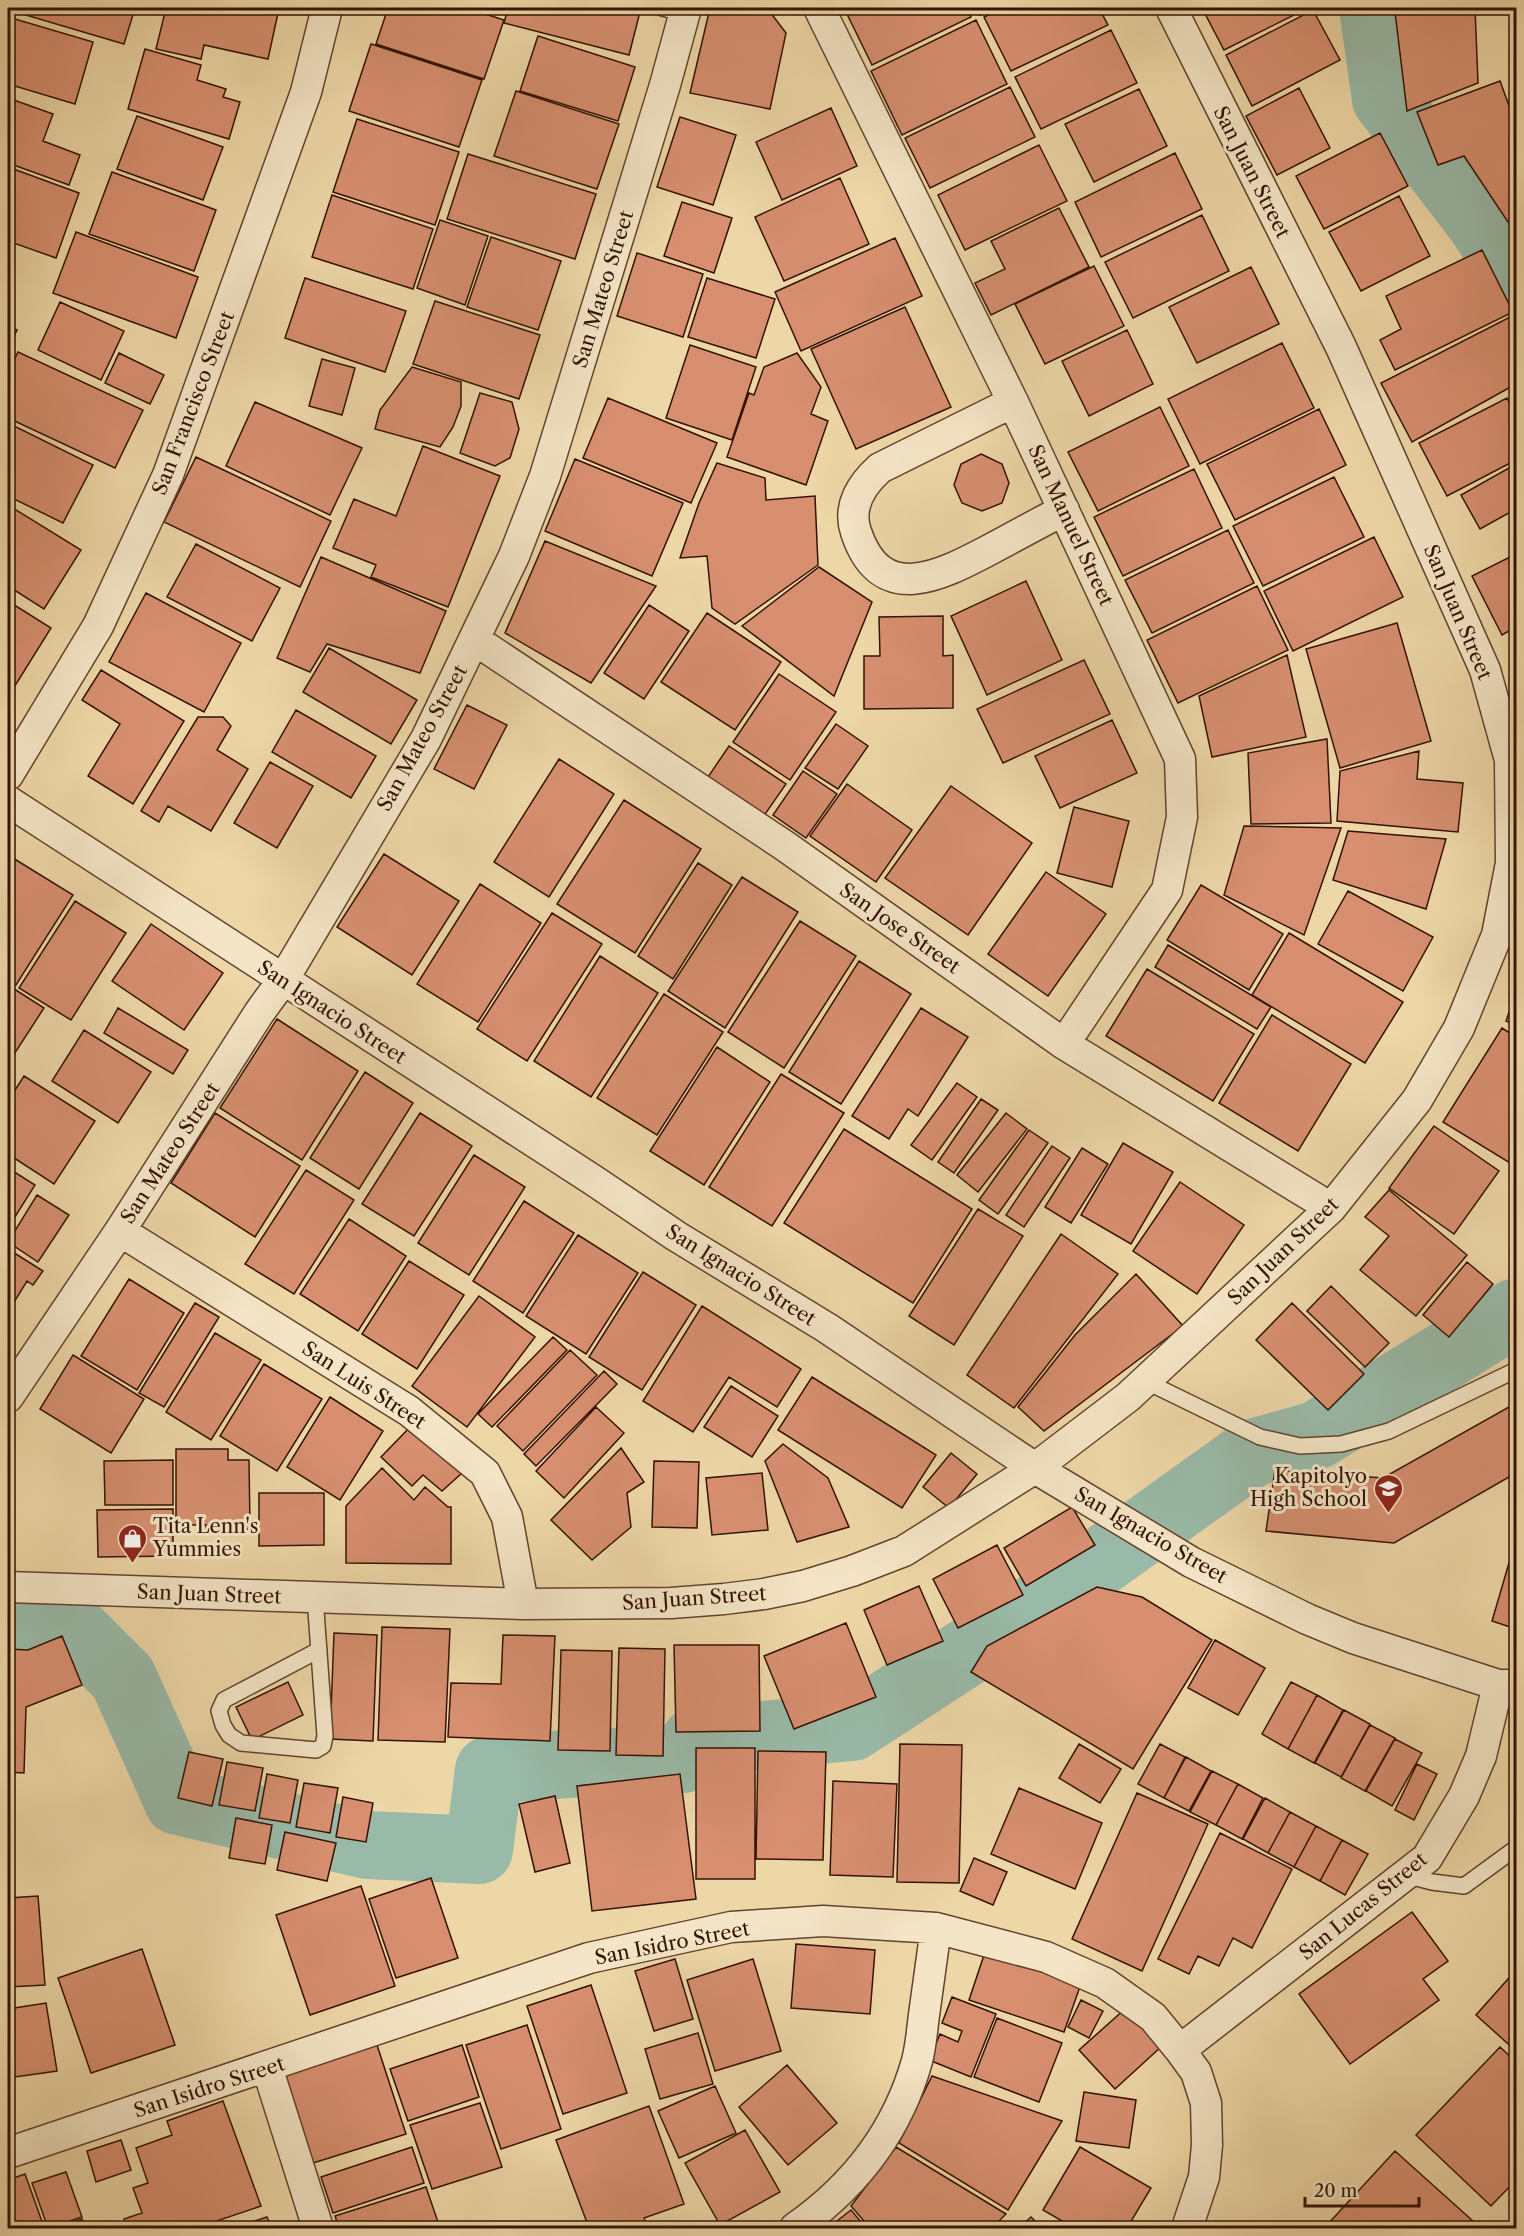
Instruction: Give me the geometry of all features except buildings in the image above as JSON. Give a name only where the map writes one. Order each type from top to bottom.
[{"type":"street","name":"San Francisco Street","points":[[8,775],[98,626],[168,475],[306,92],[327,8]]},
{"type":"street","name":"San Manuel Street","points":[[819,8],[1014,402],[1180,759],[1182,817],[1167,890],[1064,1044]]},
{"type":"street","name":"San Juan Street","points":[[8,1587],[523,1604],[671,1603],[724,1599],[803,1586],[852,1571],[904,1551],[1035,1468],[1128,1397],[1331,1208],[1417,1100],[1459,1028],[1497,935],[1511,863],[1510,760],[1485,670],[1341,346],[1171,8]]},
{"type":"street","name":"San Mateo Street","points":[[8,1397],[120,1231],[259,1013],[283,980],[426,739],[475,640],[514,556],[545,476],[665,85],[677,9]]},
{"type":"street","points":[[1014,402],[880,468],[864,482],[855,504],[855,528],[863,552],[878,569],[899,579],[925,579],[948,572],[1064,510]]},
{"type":"street","name":"San Jose Street","points":[[475,640],[785,846],[1064,1044],[1331,1208]]},
{"type":"street","name":"San Ignacio Street","points":[[8,801],[676,1236],[827,1328],[1035,1468],[1122,1522],[1191,1562],[1307,1619],[1353,1638],[1509,1689]]},
{"type":"street","name":"San Luis Street","points":[[120,1231],[409,1411],[485,1473],[507,1517],[523,1604]]},
{"type":"street","name":"San Lucas Street","points":[[1180,2050],[1427,1858],[1464,1796],[1509,1689]]},
{"type":"street","name":"San Isidro Street","points":[[8,2153],[589,1958],[731,1928],[823,1921],[936,1928],[1046,1957],[1105,1983],[1153,2017],[1196,2072],[1206,2103],[1207,2145],[1203,2176],[1187,2229]]},
{"type":"street","points":[[795,2229],[856,2176],[883,2140],[900,2106],[918,2059],[936,1928]]},
{"type":"street","points":[[267,2067],[318,2229]]},
{"type":"lane","points":[[1145,1381],[1260,1437],[1300,1446],[1341,1444],[1389,1431],[1516,1370]]},
{"type":"lane","points":[[315,1598],[319,1650],[325,1736],[323,1746],[316,1750],[241,1743],[229,1735],[219,1711],[224,1700],[319,1650]]},
{"type":"lane","points":[[1405,1875],[1432,1882],[1464,1886],[1516,1848]]},
{"type":"waterway","points":[[1373,8],[1386,99],[1478,219],[1516,276]]},
{"type":"waterway","points":[[8,1615],[61,1616],[123,1678],[178,1801],[367,1845],[479,1850],[489,1770],[682,1759],[695,1741],[852,1727],[1044,1602],[1252,1453],[1317,1435],[1516,1312]]},
{"type":"place","name":"Kapitolyo High School","points":[[1388,1514]]},
{"type":"place","name":"Tita Lenn's Yummies","points":[[132,1564]]}]
